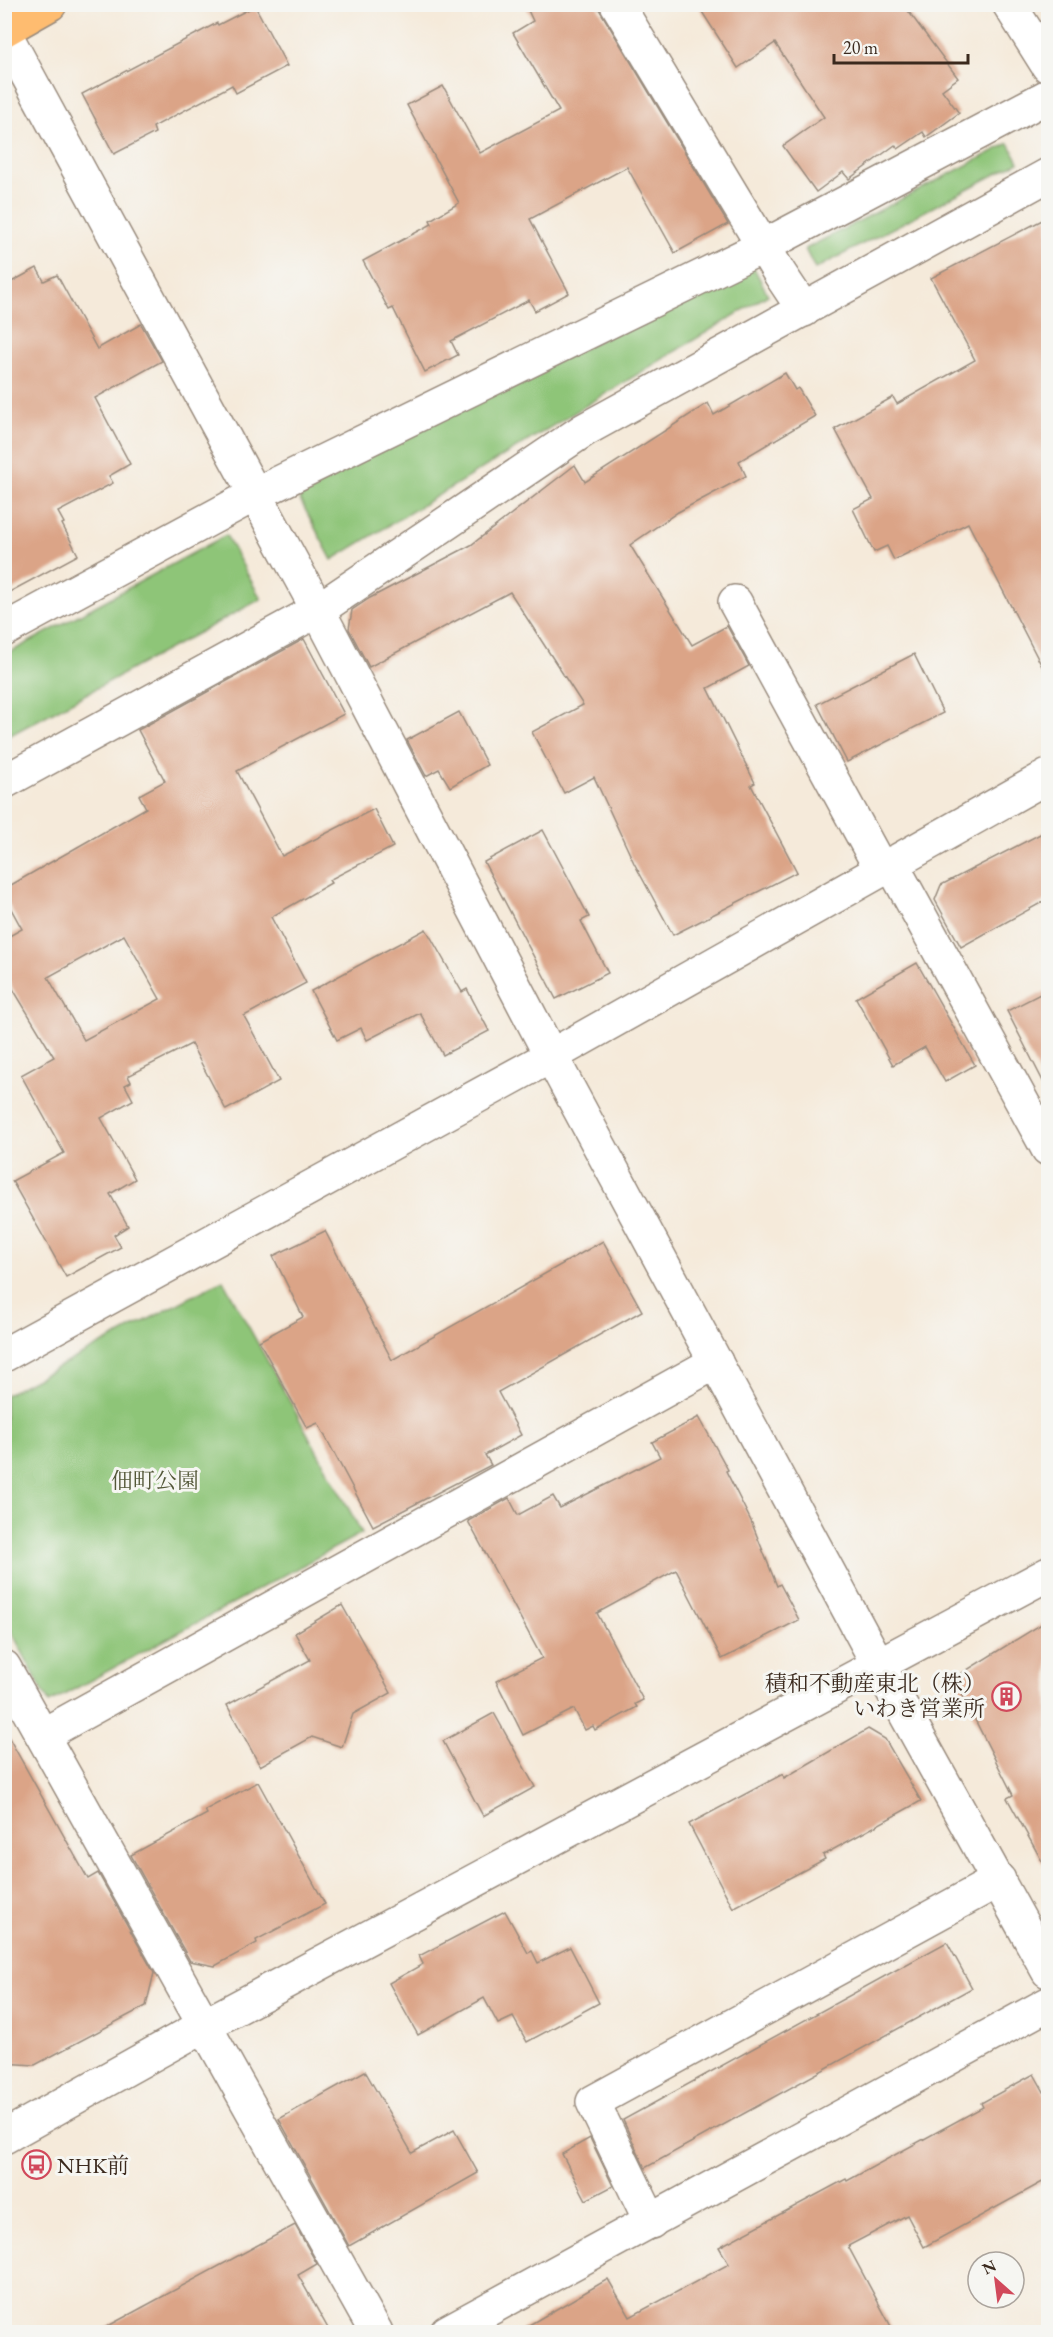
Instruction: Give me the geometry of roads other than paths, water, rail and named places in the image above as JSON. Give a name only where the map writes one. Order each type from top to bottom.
[{"type":"highway","points":[[4,31],[50,4]]},
{"type":"street","points":[[617,4],[804,310]]},
{"type":"street","points":[[1009,4],[1048,66]]},
{"type":"street","points":[[4,31],[318,610],[551,1056],[879,1666],[1048,1971]]},
{"type":"street","points":[[4,630],[254,495],[764,246],[1048,96]]},
{"type":"street","points":[[4,782],[318,610],[584,430],[1048,175]]},
{"type":"street","points":[[735,602],[1048,1149]]},
{"type":"street","points":[[4,1355],[551,1056],[1048,776]]},
{"type":"street","points":[[43,1735],[716,1362]]},
{"type":"street","points":[[4,2137],[205,2025],[1048,1574]]},
{"type":"street","points":[[4,1667],[376,2332]]},
{"type":"street","points":[[651,2222],[592,2102],[999,1881]]},
{"type":"street","points":[[447,2332],[1048,2004]]},
{"type":"place","name":"積和不動産東北（株） いわき営業所","points":[[1006,1696]]},
{"type":"place","name":"NHK前","points":[[36,2165]]},
{"type":"park label","name":"佃町公園","points":[[155,1480]]}]
